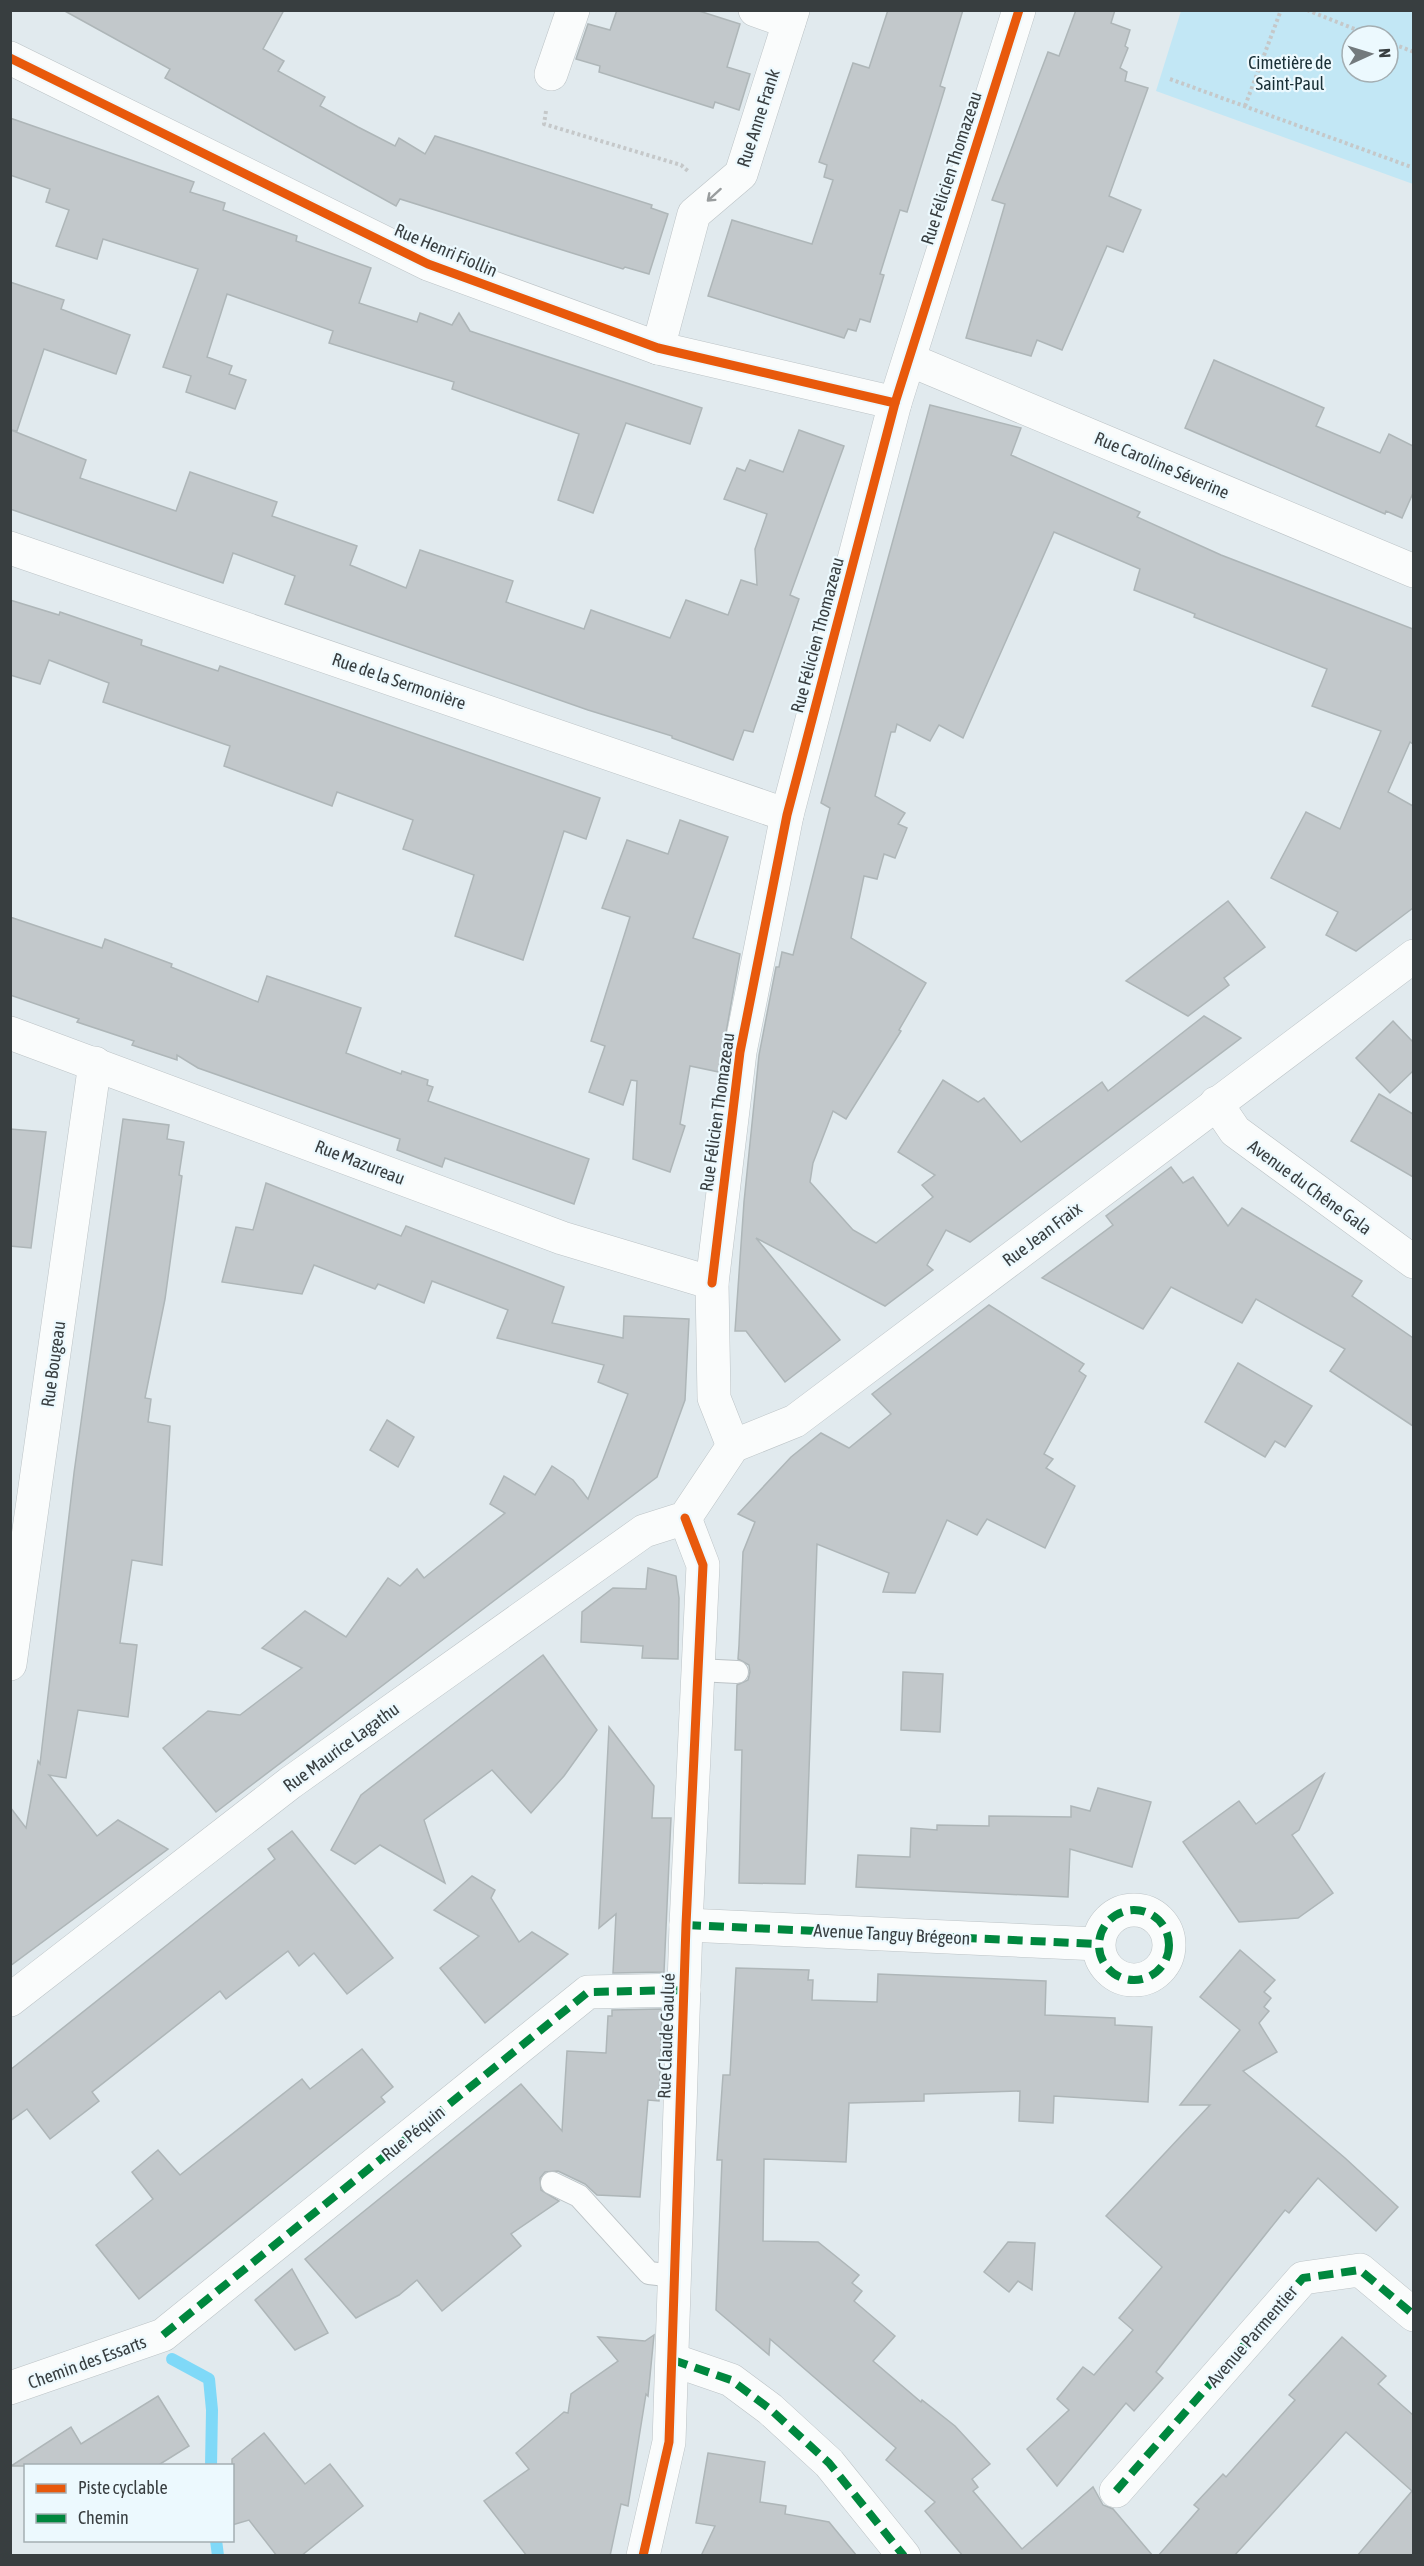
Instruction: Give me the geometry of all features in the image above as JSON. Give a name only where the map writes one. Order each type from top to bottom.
[{"type":"street","points":[[551,74],[573,10]]},
{"type":"street","points":[[755,10],[791,16]]},
{"type":"street","name":"Rue Félicien Thomazeau","points":[[733,1446],[714,1398],[712,1283],[740,1052],[787,815],[895,403],[1019,10]]},
{"type":"street","name":"Rue Anne Frank","points":[[658,348],[694,214],[714,194],[741,174],[791,16]]},
{"type":"street","name":"Rue Henri Fiollin","points":[[10,58],[428,264],[658,348],[895,403]]},
{"type":"street","name":"Rue Caroline Séverine","points":[[910,360],[1413,571]]},
{"type":"street","name":"Rue de la Sermonière","points":[[10,548],[787,815]]},
{"type":"street","name":"Rue Jean Fraix","points":[[733,1446],[795,1421],[1413,956]]},
{"type":"street","name":"Rue Mazureau","points":[[10,1033],[562,1238],[712,1283]]},
{"type":"street","name":"Rue Bougeau","points":[[10,1664],[95,1063]]},
{"type":"street","name":"Avenue du Chêne Gala","points":[[1216,1103],[1235,1131],[1413,1262]]},
{"type":"street","points":[[685,1518],[733,1446]]},
{"type":"street","name":"Rue Claude Gaulué","points":[[643,2556],[669,2442],[673,2360],[686,1925],[703,1565],[685,1518]]},
{"type":"street","name":"Rue Maurice Lagathu","points":[[10,2000],[290,1783],[644,1531],[685,1518]]},
{"type":"street","name":"Avenue Tanguy Brégeon","points":[[686,1925],[1098,1944]]},
{"type":"street","name":"Rue Péquin","points":[[163,2335],[588,1992],[684,1990]]},
{"type":"street","name":"Avenue Parmentier","points":[[1116,2491],[1303,2278],[1360,2270],[1413,2315]]},
{"type":"street","name":"Chemin des Essarts","points":[[10,2388],[163,2335]]},
{"type":"street","points":[[673,2360],[731,2380],[770,2409],[829,2463],[904,2556]]},
{"type":"lane","points":[[698,1670],[737,1672]]},
{"type":"lane","points":[[552,2183],[579,2196],[649,2272],[675,2276]]},
{"type":"path","points":[[1245,106],[1281,10]]},
{"type":"path","points":[[1307,10],[1342,24]]},
{"type":"path","points":[[551,74],[544,124],[681,165],[714,194]]},
{"type":"path","points":[[1170,79],[1413,168]]},
{"type":"green space","name":"Cimetière de Saint-Paul","points":[[1181,11],[1413,11],[1413,184],[1156,91]]},
{"type":"building","points":[[63,10],[284,10],[263,49],[284,61],[278,71],[325,97],[320,106],[358,127],[395,146],[399,138],[425,154],[435,136],[652,205],[651,208],[668,214],[649,274],[625,267],[623,269],[400,199],[396,206],[165,78],[170,69]]},
{"type":"building","points":[[617,10],[696,10],[740,24],[727,67],[750,74],[739,110],[715,102],[713,108],[599,72],[600,66],[576,59],[588,24],[610,30]]},
{"type":"building","points":[[888,10],[963,10],[940,86],[945,88],[907,212],[900,210],[880,274],[884,275],[870,322],[860,319],[856,331],[848,329],[844,338],[708,296],[732,220],[812,244],[833,180],[824,177],[827,165],[819,162],[853,63],[869,68]]},
{"type":"building","points":[[1076,10],[1115,10],[1111,23],[1130,30],[1125,46],[1128,48],[1120,68],[1127,72],[1125,81],[1148,88],[1109,196],[1141,210],[1123,252],[1107,246],[1062,350],[1037,340],[1031,356],[966,338],[1005,204],[992,200],[1048,52],[1059,56]]},
{"type":"building","points":[[10,118],[194,182],[190,192],[225,203],[223,210],[297,236],[296,241],[371,268],[359,303],[417,322],[420,313],[452,325],[459,313],[470,331],[702,408],[690,444],[626,423],[593,513],[558,500],[579,434],[452,389],[454,382],[329,343],[333,331],[227,294],[207,357],[232,366],[229,374],[246,380],[235,409],[186,392],[191,376],[163,367],[198,269],[103,239],[97,259],[56,246],[69,210],[46,202],[50,189],[10,175]]},
{"type":"building","points":[[10,282],[64,300],[61,309],[130,335],[116,374],[44,349],[17,431],[11,430],[86,460],[80,478],[176,511],[190,472],[277,502],[272,516],[357,546],[350,565],[406,588],[420,550],[513,581],[506,602],[584,629],[591,610],[670,638],[686,600],[728,615],[741,580],[757,585],[755,549],[767,514],[724,499],[737,468],[745,471],[750,460],[783,472],[799,430],[844,446],[790,595],[799,599],[753,732],[744,730],[733,760],[672,738],[672,736],[588,710],[285,604],[295,576],[233,553],[223,583],[10,509]]},
{"type":"building","points":[[1214,360],[1324,408],[1316,426],[1380,453],[1389,434],[1413,446],[1413,493],[1402,518],[1386,511],[1385,514],[1185,428]]},
{"type":"building","points":[[930,405],[1021,428],[1011,455],[1140,512],[1137,517],[1221,555],[1413,629],[1413,744],[1410,742],[1388,792],[1413,806],[1413,908],[1356,951],[1326,935],[1338,912],[1271,878],[1306,812],[1340,829],[1381,731],[1312,706],[1327,669],[1194,617],[1195,614],[1134,590],[1140,569],[1054,532],[963,738],[939,725],[930,741],[897,724],[895,732],[891,732],[875,796],[905,813],[898,824],[907,828],[895,858],[884,854],[877,879],[864,876],[851,938],[926,983],[899,1030],[901,1031],[846,1119],[833,1111],[813,1163],[810,1182],[853,1230],[876,1243],[933,1197],[922,1185],[935,1175],[898,1152],[943,1080],[978,1102],[984,1098],[1021,1142],[1102,1082],[1108,1091],[1204,1016],[1241,1038],[970,1242],[946,1230],[927,1265],[933,1270],[885,1306],[756,1238],[840,1340],[785,1382],[746,1331],[735,1331],[744,1202],[759,1055],[776,967],[779,967],[782,952],[793,955],[830,808],[821,803]]},
{"type":"building","points":[[10,600],[59,615],[60,612],[142,640],[141,645],[218,671],[220,666],[600,798],[586,839],[564,831],[523,960],[455,936],[474,875],[403,849],[413,820],[337,792],[332,806],[224,766],[230,746],[103,702],[109,683],[49,660],[40,684],[10,675]]},
{"type":"building","points":[[680,820],[728,837],[693,938],[740,954],[719,1072],[690,1066],[680,1124],[685,1126],[670,1172],[633,1159],[637,1081],[631,1080],[623,1105],[589,1092],[605,1046],[591,1041],[630,917],[602,908],[627,840],[668,854]]},
{"type":"building","points":[[1228,901],[1265,947],[1224,978],[1229,985],[1188,1016],[1126,981]]},
{"type":"building","points":[[10,917],[102,948],[105,939],[172,964],[171,967],[258,1002],[267,976],[361,1008],[346,1053],[401,1074],[402,1071],[428,1080],[427,1085],[433,1087],[428,1101],[589,1159],[574,1204],[445,1158],[442,1167],[397,1150],[400,1139],[198,1068],[177,1055],[177,1060],[132,1045],[134,1041],[77,1022],[79,1019],[10,995]]},
{"type":"building","points":[[1393,1021],[1413,1042],[1413,1071],[1390,1093],[1356,1058]]},
{"type":"building","points":[[1379,1094],[1413,1114],[1413,1177],[1351,1141]]},
{"type":"building","points":[[123,1119],[169,1125],[167,1139],[184,1142],[179,1175],[182,1176],[165,1299],[145,1398],[151,1399],[148,1422],[170,1426],[162,1565],[132,1560],[120,1643],[137,1645],[128,1717],[78,1710],[66,1778],[49,1775],[97,1836],[118,1820],[168,1849],[10,1966],[10,1807],[26,1828],[38,1761],[40,1764],[74,1473]]},
{"type":"building","points":[[10,1129],[46,1132],[31,1248],[10,1246]]},
{"type":"building","points":[[1171,1167],[1183,1183],[1193,1177],[1228,1226],[1242,1208],[1362,1281],[1352,1296],[1413,1338],[1413,1426],[1330,1371],[1345,1349],[1256,1299],[1242,1323],[1171,1287],[1143,1329],[1042,1278],[1113,1225],[1106,1216]]},
{"type":"building","points":[[266,1183],[401,1236],[406,1226],[564,1287],[552,1323],[623,1338],[624,1316],[689,1319],[685,1400],[657,1477],[216,1812],[163,1748],[208,1711],[240,1715],[302,1668],[262,1648],[305,1611],[346,1637],[388,1578],[400,1586],[417,1569],[424,1578],[505,1513],[490,1504],[504,1476],[535,1495],[552,1466],[573,1480],[588,1499],[628,1394],[598,1382],[604,1365],[497,1338],[508,1310],[432,1281],[424,1303],[378,1284],[375,1289],[314,1265],[302,1294],[222,1282],[236,1227],[253,1230]]},
{"type":"building","points":[[989,1305],[1084,1364],[1079,1371],[1086,1376],[1044,1454],[1053,1459],[1046,1468],[1075,1486],[1045,1548],[987,1519],[977,1535],[947,1520],[915,1593],[883,1592],[889,1573],[817,1544],[805,1884],[739,1883],[742,1750],[735,1750],[737,1685],[748,1680],[750,1672],[749,1665],[738,1659],[743,1552],[755,1522],[738,1514],[791,1457],[821,1433],[849,1448],[891,1414],[872,1394]]},
{"type":"building","points":[[1238,1363],[1312,1406],[1285,1447],[1275,1441],[1265,1457],[1205,1422]]},
{"type":"building","points":[[387,1420],[414,1437],[398,1467],[370,1450]]},
{"type":"building","points":[[648,1568],[676,1576],[679,1598],[678,1659],[642,1658],[643,1646],[581,1642],[582,1612],[613,1588],[646,1589]]},
{"type":"building","points":[[543,1655],[597,1730],[564,1776],[531,1813],[492,1770],[424,1820],[445,1883],[380,1845],[355,1864],[331,1850],[361,1795]]},
{"type":"building","points":[[903,1672],[943,1674],[940,1732],[901,1730]]},
{"type":"building","points":[[609,1727],[654,1786],[652,1818],[671,1818],[664,1972],[613,1973],[616,1914],[599,1928]]},
{"type":"building","points":[[1324,1774],[1299,1830],[1292,1835],[1333,1893],[1298,1918],[1239,1922],[1183,1842],[1239,1801],[1256,1824]]},
{"type":"building","points":[[1098,1788],[1151,1802],[1132,1867],[1070,1849],[1068,1897],[856,1887],[858,1855],[910,1857],[911,1828],[937,1830],[937,1825],[989,1826],[989,1816],[1071,1817],[1071,1806],[1090,1811]]},
{"type":"building","points":[[292,1831],[393,1958],[347,1994],[314,1953],[299,1966],[288,1951],[226,1999],[220,1991],[92,2092],[99,2101],[50,2139],[27,2109],[10,2121],[10,2070],[275,1859],[268,1849]]},
{"type":"building","points":[[472,1876],[495,1890],[491,1898],[519,1942],[532,1932],[568,1954],[485,2023],[440,1968],[479,1936],[434,1910]]},
{"type":"building","points":[[1240,1950],[1275,1980],[1264,1992],[1271,1998],[1264,2007],[1269,2011],[1259,2023],[1277,2052],[1243,2071],[1345,2158],[1398,2207],[1376,2231],[1318,2178],[1289,2213],[1285,2210],[1156,2372],[1163,2378],[1134,2411],[1126,2403],[1057,2486],[1027,2449],[1069,2410],[1057,2399],[1083,2367],[1094,2375],[1133,2330],[1119,2318],[1162,2267],[1106,2216],[1210,2105],[1180,2105],[1240,2030],[1200,1997]]},
{"type":"building","points":[[736,1968],[809,1970],[808,1980],[813,1980],[812,2000],[877,2002],[878,1974],[1046,1981],[1045,2015],[1115,2018],[1115,2025],[1152,2027],[1148,2102],[1054,2096],[1053,2123],[1019,2121],[1020,2091],[924,2094],[924,2101],[849,2103],[846,2162],[764,2159],[763,2241],[818,2242],[859,2275],[852,2283],[862,2291],[854,2301],[895,2336],[873,2361],[921,2402],[922,2400],[955,2426],[990,2464],[972,2479],[978,2487],[973,2491],[1022,2549],[1093,2487],[1103,2505],[1113,2509],[1153,2556],[963,2556],[925,2511],[935,2502],[886,2460],[896,2448],[770,2339],[769,2355],[716,2310],[722,2160],[717,2160],[723,2075],[730,2075]]},
{"type":"building","points":[[662,2009],[659,2101],[648,2100],[640,2197],[597,2195],[585,2184],[558,2171],[545,2172],[540,2178],[541,2190],[559,2201],[511,2234],[521,2246],[442,2311],[417,2280],[399,2295],[356,2318],[305,2259],[521,2084],[562,2131],[567,2051],[606,2053],[608,2016],[612,2016],[612,2010]]},
{"type":"building","points":[[362,2049],[393,2087],[381,2097],[385,2102],[139,2299],[96,2245],[153,2199],[132,2172],[158,2150],[180,2175],[302,2079],[310,2089]]},
{"type":"building","points":[[1008,2242],[1035,2243],[1032,2290],[1018,2281],[1009,2292],[984,2272]]},
{"type":"building","points":[[292,2269],[328,2333],[295,2350],[255,2300]]},
{"type":"building","points":[[654,2335],[648,2396],[646,2394],[628,2506],[621,2504],[610,2556],[527,2556],[484,2501],[529,2469],[516,2453],[564,2412],[568,2413],[571,2394],[618,2361],[598,2337],[645,2341]]},
{"type":"building","points":[[1342,2337],[1386,2376],[1378,2384],[1413,2415],[1413,2556],[1357,2556],[1412,2491],[1346,2432],[1234,2556],[1158,2556],[1199,2509],[1194,2505],[1223,2474],[1226,2477],[1295,2400],[1289,2395]]},
{"type":"building","points":[[158,2396],[189,2446],[160,2464],[24,2464],[24,2466],[11,2466],[71,2427],[81,2444]]},
{"type":"building","points":[[264,2433],[305,2484],[330,2464],[363,2506],[301,2556],[277,2556],[249,2520],[234,2524],[234,2464],[232,2464],[232,2459]]},
{"type":"building","points":[[708,2453],[765,2462],[760,2502],[786,2506],[785,2514],[829,2522],[857,2556],[701,2556],[715,2526],[696,2523]]},
{"type":"waterway","points":[[172,2359],[209,2379],[212,2410],[211,2464]]},
{"type":"waterway","points":[[216,2542],[218,2556]]},
{"type":"marked path","points":[[1134,1910],[1147,1913],[1159,1920],[1166,1932],[1169,1945],[1166,1958],[1159,1970],[1147,1977],[1134,1980],[1121,1977],[1109,1970],[1102,1958],[1099,1945],[1102,1932],[1109,1920],[1121,1913],[1134,1910]]},
{"type":"marked path","points":[[686,1925],[1098,1944]]},
{"type":"marked path","points":[[163,2335],[588,1992],[684,1990]]},
{"type":"marked path","points":[[1116,2491],[1303,2278],[1360,2270],[1414,2315]]},
{"type":"marked path","points":[[673,2360],[731,2380],[770,2409],[829,2463],[904,2556]]},
{"type":"cycle path","points":[[712,1283],[740,1052],[787,815],[895,403],[1019,10]]},
{"type":"cycle path","points":[[10,58],[428,264],[658,348],[895,403]]},
{"type":"cycle path","points":[[643,2556],[669,2442],[686,1925],[703,1565],[685,1518]]}]
